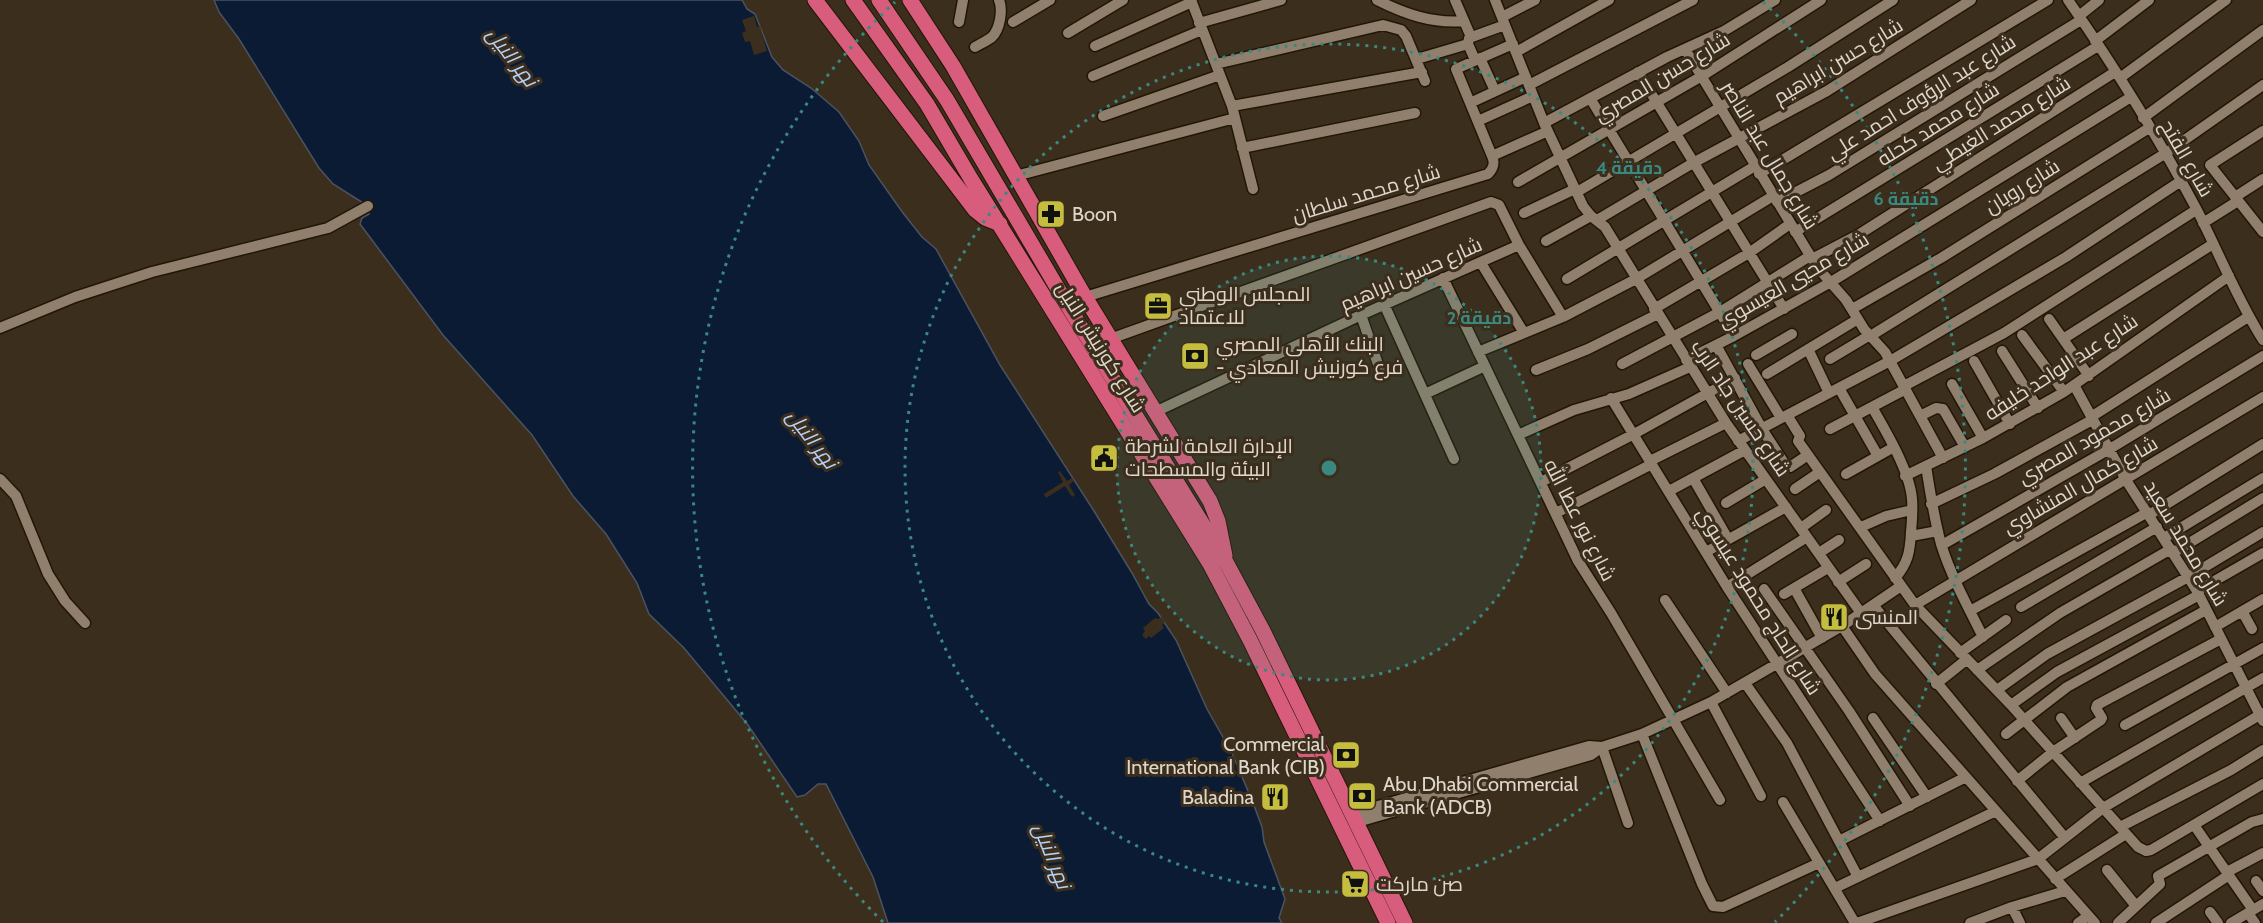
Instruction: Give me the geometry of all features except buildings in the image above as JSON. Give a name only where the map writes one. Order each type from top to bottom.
[{"type":"highway","points":[[815,0],[975,210],[985,218],[1000,224]]},
{"type":"highway","name":"شارع كورنيش النيل","points":[[853,0],[927,104],[971,179],[1210,564],[1250,640],[1388,923]]},
{"type":"highway","name":"شارع كورنيش النيل","points":[[879,0],[947,100],[1071,311],[1226,562],[1263,631],[1405,923]]},
{"type":"highway","points":[[910,0],[942,47],[1085,297],[1210,501],[1224,541],[1226,562]]},
{"type":"highway","points":[[1071,311],[1100,322]]},
{"type":"street","points":[[959,22],[963,0]]},
{"type":"street","points":[[975,47],[995,34],[1002,10],[999,0]]},
{"type":"street","points":[[1013,22],[1050,0]]},
{"type":"street","points":[[1068,33],[1123,0]]},
{"type":"street","points":[[1093,76],[1200,26],[1281,0]]},
{"type":"street","points":[[1377,0],[1439,22],[1464,21]]},
{"type":"street","points":[[1455,0],[1478,59],[1496,92]]},
{"type":"street","name":"شارع حسين جاد الرب","points":[[1495,0],[1546,127],[1576,190],[1594,218],[1605,227],[1726,423],[1861,613]]},
{"type":"street","points":[[1417,59],[1470,40],[1535,0]]},
{"type":"street","points":[[1609,0],[1514,48],[1478,59],[1456,69],[1492,156],[1546,127],[1590,98],[1724,31],[1775,0]]},
{"type":"street","points":[[1470,103],[1528,81],[1693,0]]},
{"type":"street","name":"شارع حسن المصري","points":[[1518,182],[1702,76],[1821,0]]},
{"type":"street","points":[[1524,213],[1576,190],[1628,162],[1893,0]]},
{"type":"street","name":"شارع حسن ابراهيم","points":[[1546,241],[1646,191],[1827,91],[1971,0]]},
{"type":"street","points":[[1567,279],[1711,192],[1757,170],[2048,0]]},
{"type":"street","name":"شارع الفتح","points":[[2068,0],[2166,153],[2248,317],[2263,340]]},
{"type":"street","name":"شارع عبد الرؤوف احمد علي","points":[[1478,352],[1563,317],[1636,279],[1730,222],[1830,175],[2080,18],[2099,0]]},
{"type":"street","name":"شارع محمد كحله","points":[[1536,370],[1588,349],[1656,311],[1701,281],[2097,44],[2149,0]]},
{"type":"street","name":"شارع محمد الغيطي","points":[[1622,364],[1720,312],[1811,257],[1858,235],[2118,75],[2226,0]]},
{"type":"street","points":[[1095,46],[1192,1],[1232,106],[1253,189]]},
{"type":"street","points":[[1392,27],[1395,6]]},
{"type":"street","points":[[1103,116],[1218,69],[1374,26],[1392,27],[1406,36],[1423,77],[1232,106]]},
{"type":"street","name":"شارع رويان","points":[[1767,374],[2146,123],[2263,30]]},
{"type":"street","name":"شارع جمال عبد الناصر","points":[[1684,49],[1811,257],[1890,361],[1943,458]]},
{"type":"street","points":[[1638,72],[1784,309]]},
{"type":"street","points":[[1830,359],[2166,153],[2263,85]]},
{"type":"street","points":[[1478,121],[1533,96]]},
{"type":"street","name":"شارع محيي العيسوي","points":[[1518,435],[1574,410],[1629,394],[1688,364],[1716,345],[1831,282],[2131,97]]},
{"type":"street","points":[[1590,98],[1734,336]]},
{"type":"street","points":[[1242,148],[1415,113]]},
{"type":"street","points":[[1016,176],[1235,118]]},
{"type":"street","points":[[2262,230],[2210,165],[2263,131]]},
{"type":"street","name":"شارع محمد سلطان","points":[[1085,297],[1488,174],[1493,169],[1492,156]]},
{"type":"street","points":[[2203,224],[2263,179]]},
{"type":"street","points":[[1669,491],[1742,446],[1762,429],[1890,361],[2066,257],[2181,182]]},
{"type":"street","points":[[1110,339],[1491,202],[1499,205],[1519,245],[1563,317]]},
{"type":"street","points":[[0,328],[75,297],[152,272],[328,228],[368,206]]},
{"type":"street","points":[[1830,429],[2004,333],[2196,210]]},
{"type":"street","points":[[2063,339],[2213,244]]},
{"type":"street","name":"شارع حسين ابراهيم","points":[[1155,412],[1360,315],[1519,245]]},
{"type":"street","points":[[1481,263],[1524,333]]},
{"type":"street","name":"شارع عبد الواحد خليفه","points":[[1905,476],[2010,424],[2064,392],[2229,276]]},
{"type":"street","name":"شارع نور عطا الله","points":[[1443,278],[1578,561],[1593,588],[1611,613],[1720,800]]},
{"type":"street","points":[[1384,304],[1454,459]]},
{"type":"street","points":[[1360,315],[1380,370]]},
{"type":"street","points":[[1931,504],[1994,474],[2091,418],[2248,317]]},
{"type":"street","points":[[2049,319],[2089,376]]},
{"type":"street","points":[[1792,334],[1752,360],[1784,417],[1800,435],[1798,440],[1808,455],[1915,604],[2025,720],[2138,847],[2146,851],[2263,784]]},
{"type":"street","points":[[2022,335],[2064,392]]},
{"type":"street","points":[[1778,342],[1789,360]]},
{"type":"street","points":[[1716,345],[1762,429],[1787,467],[1808,455]]},
{"type":"street","points":[[1808,349],[1834,390],[1855,416],[1878,456]]},
{"type":"street","points":[[2002,351],[2038,408]]},
{"type":"street","name":"شارع محمود المصري","points":[[1942,545],[2108,450],[2263,356]]},
{"type":"street","points":[[1974,362],[2010,424]]},
{"type":"street","points":[[1425,394],[1485,366]]},
{"type":"street","points":[[1541,482],[1735,378]]},
{"type":"street","points":[[1952,384],[1983,438]]},
{"type":"street","name":"شارع محمد سعيد","points":[[2074,385],[2108,450],[2198,593],[2262,717]]},
{"type":"street","name":"شارع كمال المنشاوي","points":[[1915,604],[2263,397]]},
{"type":"street","name":"شارع الحاج محمود عيسوي","points":[[1611,398],[1727,587],[1880,821]]},
{"type":"street","points":[[1352,818],[1591,755],[1602,747],[1642,734],[1711,702],[1822,638],[1873,605],[1898,582],[1906,564],[1911,536],[1912,510],[1910,487],[1894,447],[1872,407]]},
{"type":"street","points":[[1920,416],[1936,408],[1943,409],[1965,447]]},
{"type":"street","points":[[1556,513],[1726,423]]},
{"type":"street","points":[[1970,611],[2149,514],[2263,444]]},
{"type":"street","points":[[1846,474],[1894,447]]},
{"type":"street","points":[[1926,466],[1931,504],[1942,545],[1954,579],[1983,637]]},
{"type":"street","points":[[1794,489],[1820,472]]},
{"type":"street","points":[[1693,478],[1728,539]]},
{"type":"street","points":[[2164,538],[2263,478]]},
{"type":"street","points":[[0,479],[15,496],[48,574],[65,601],[85,623]]},
{"type":"street","points":[[1726,503],[1766,479]]},
{"type":"street","points":[[1977,670],[2060,613],[2263,498]]},
{"type":"street","points":[[1706,552],[1786,507]]},
{"type":"street","points":[[1727,587],[1804,532],[1826,510]]},
{"type":"street","points":[[1861,527],[1886,516],[1912,510]]},
{"type":"street","points":[[2021,607],[2157,528]]},
{"type":"street","points":[[1911,536],[1938,531]]},
{"type":"street","points":[[1997,690],[2046,654],[2188,577],[2263,532]]},
{"type":"street","points":[[1819,553],[1839,540]]},
{"type":"street","points":[[2011,705],[2057,672],[2263,554]]},
{"type":"street","points":[[1838,582],[1866,564]]},
{"type":"street","points":[[1822,638],[1789,591],[1828,568]]},
{"type":"street","points":[[1764,589],[1910,806]]},
{"type":"street","points":[[2215,627],[2263,599]]},
{"type":"street","points":[[1665,600],[1727,693]]},
{"type":"street","points":[[1873,605],[2065,838]]},
{"type":"street","points":[[2006,734],[2067,687],[2206,610]]},
{"type":"street","points":[[2242,611],[2252,629]]},
{"type":"street","points":[[1936,684],[1983,637],[2006,620]]},
{"type":"street","points":[[1842,626],[1875,674],[2091,920],[2078,923]]},
{"type":"street","points":[[2017,781],[2053,752],[2102,719],[2096,708],[2097,705],[2221,639]]},
{"type":"street","points":[[2125,725],[2263,648]]},
{"type":"street","points":[[2080,783],[2263,678]]},
{"type":"street","points":[[1745,683],[1787,743],[1858,877]]},
{"type":"street","points":[[1711,702],[1761,796]]},
{"type":"street","points":[[1783,802],[1856,923],[2038,859],[2103,808],[2262,717]]},
{"type":"street","points":[[1873,718],[1927,797]]},
{"type":"street","points":[[2061,718],[2075,738]]},
{"type":"street","points":[[1642,734],[1713,906],[1723,907],[1819,863]]},
{"type":"street","points":[[1602,747],[1628,823]]},
{"type":"street","points":[[2055,879],[2123,831],[2263,750]]},
{"type":"street","points":[[1839,841],[1966,777]]},
{"type":"street","points":[[1834,888],[1996,811]]},
{"type":"street","points":[[2118,923],[2161,883],[2158,876],[2252,822],[2263,819]]},
{"type":"street","points":[[2194,825],[2228,874],[2251,912],[2255,923]]},
{"type":"street","points":[[2161,921],[2228,874],[2263,853]]},
{"type":"street","points":[[2107,870],[2136,906]]},
{"type":"street","points":[[2256,881],[2263,891]]},
{"type":"street","points":[[1970,923],[2065,891]]},
{"type":"street","points":[[2231,923],[2263,904]]},
{"type":"street","points":[[2012,907],[2020,923]]},
{"type":"street","points":[[2210,912],[2218,923]]},
{"type":"water","name":"نهر النيل","points":[[214,0],[742,0],[747,9],[755,14],[772,57],[783,70],[811,88],[839,112],[859,141],[869,165],[922,237],[936,249],[1000,365],[1094,511],[1149,604],[1158,613],[1176,640],[1207,709],[1232,753],[1262,827],[1264,842],[1285,899],[1279,918],[1282,923],[888,923],[873,877],[826,784],[818,784],[805,795],[797,797],[748,725],[684,648],[649,614],[637,583],[606,534],[573,496],[532,435],[443,335],[360,224],[362,218],[369,214],[368,206],[333,184],[319,168],[239,39],[219,12]]},
{"type":"pier","points":[[754,16],[757,27],[760,26],[767,51],[754,55],[750,41],[745,42],[742,33],[746,31],[742,20]]},
{"type":"pier","points":[[1060,471],[1067,481],[1072,478],[1074,481],[1069,485],[1075,495],[1072,497],[1065,486],[1046,498],[1044,494],[1063,482],[1058,472]]},
{"type":"pier","points":[[1161,617],[1165,622],[1162,625],[1164,628],[1146,639],[1142,635],[1145,631],[1143,628],[1155,618]]},
{"type":"place","name":"Boon","points":[[1051,214]]},
{"type":"place","name":"المجلس الوطني للاعتماد","points":[[1158,306]]},
{"type":"place","name":"البنك الأهلي المصري - فرع كورنيش المعادي","points":[[1195,356]]},
{"type":"place","name":"الإدارة العامة لشرطة البيئة والمسطحات","points":[[1104,458]]},
{"type":"place","name":"المنسى","points":[[1834,617]]},
{"type":"place","name":"Commercial International Bank (CIB)","points":[[1346,755]]},
{"type":"place","name":"Abu Dhabi Commercial Bank (ADCB)","points":[[1362,796]]},
{"type":"place","name":"Baladina","points":[[1275,797]]},
{"type":"place","name":"صن ماركت","points":[[1355,884]]}]
